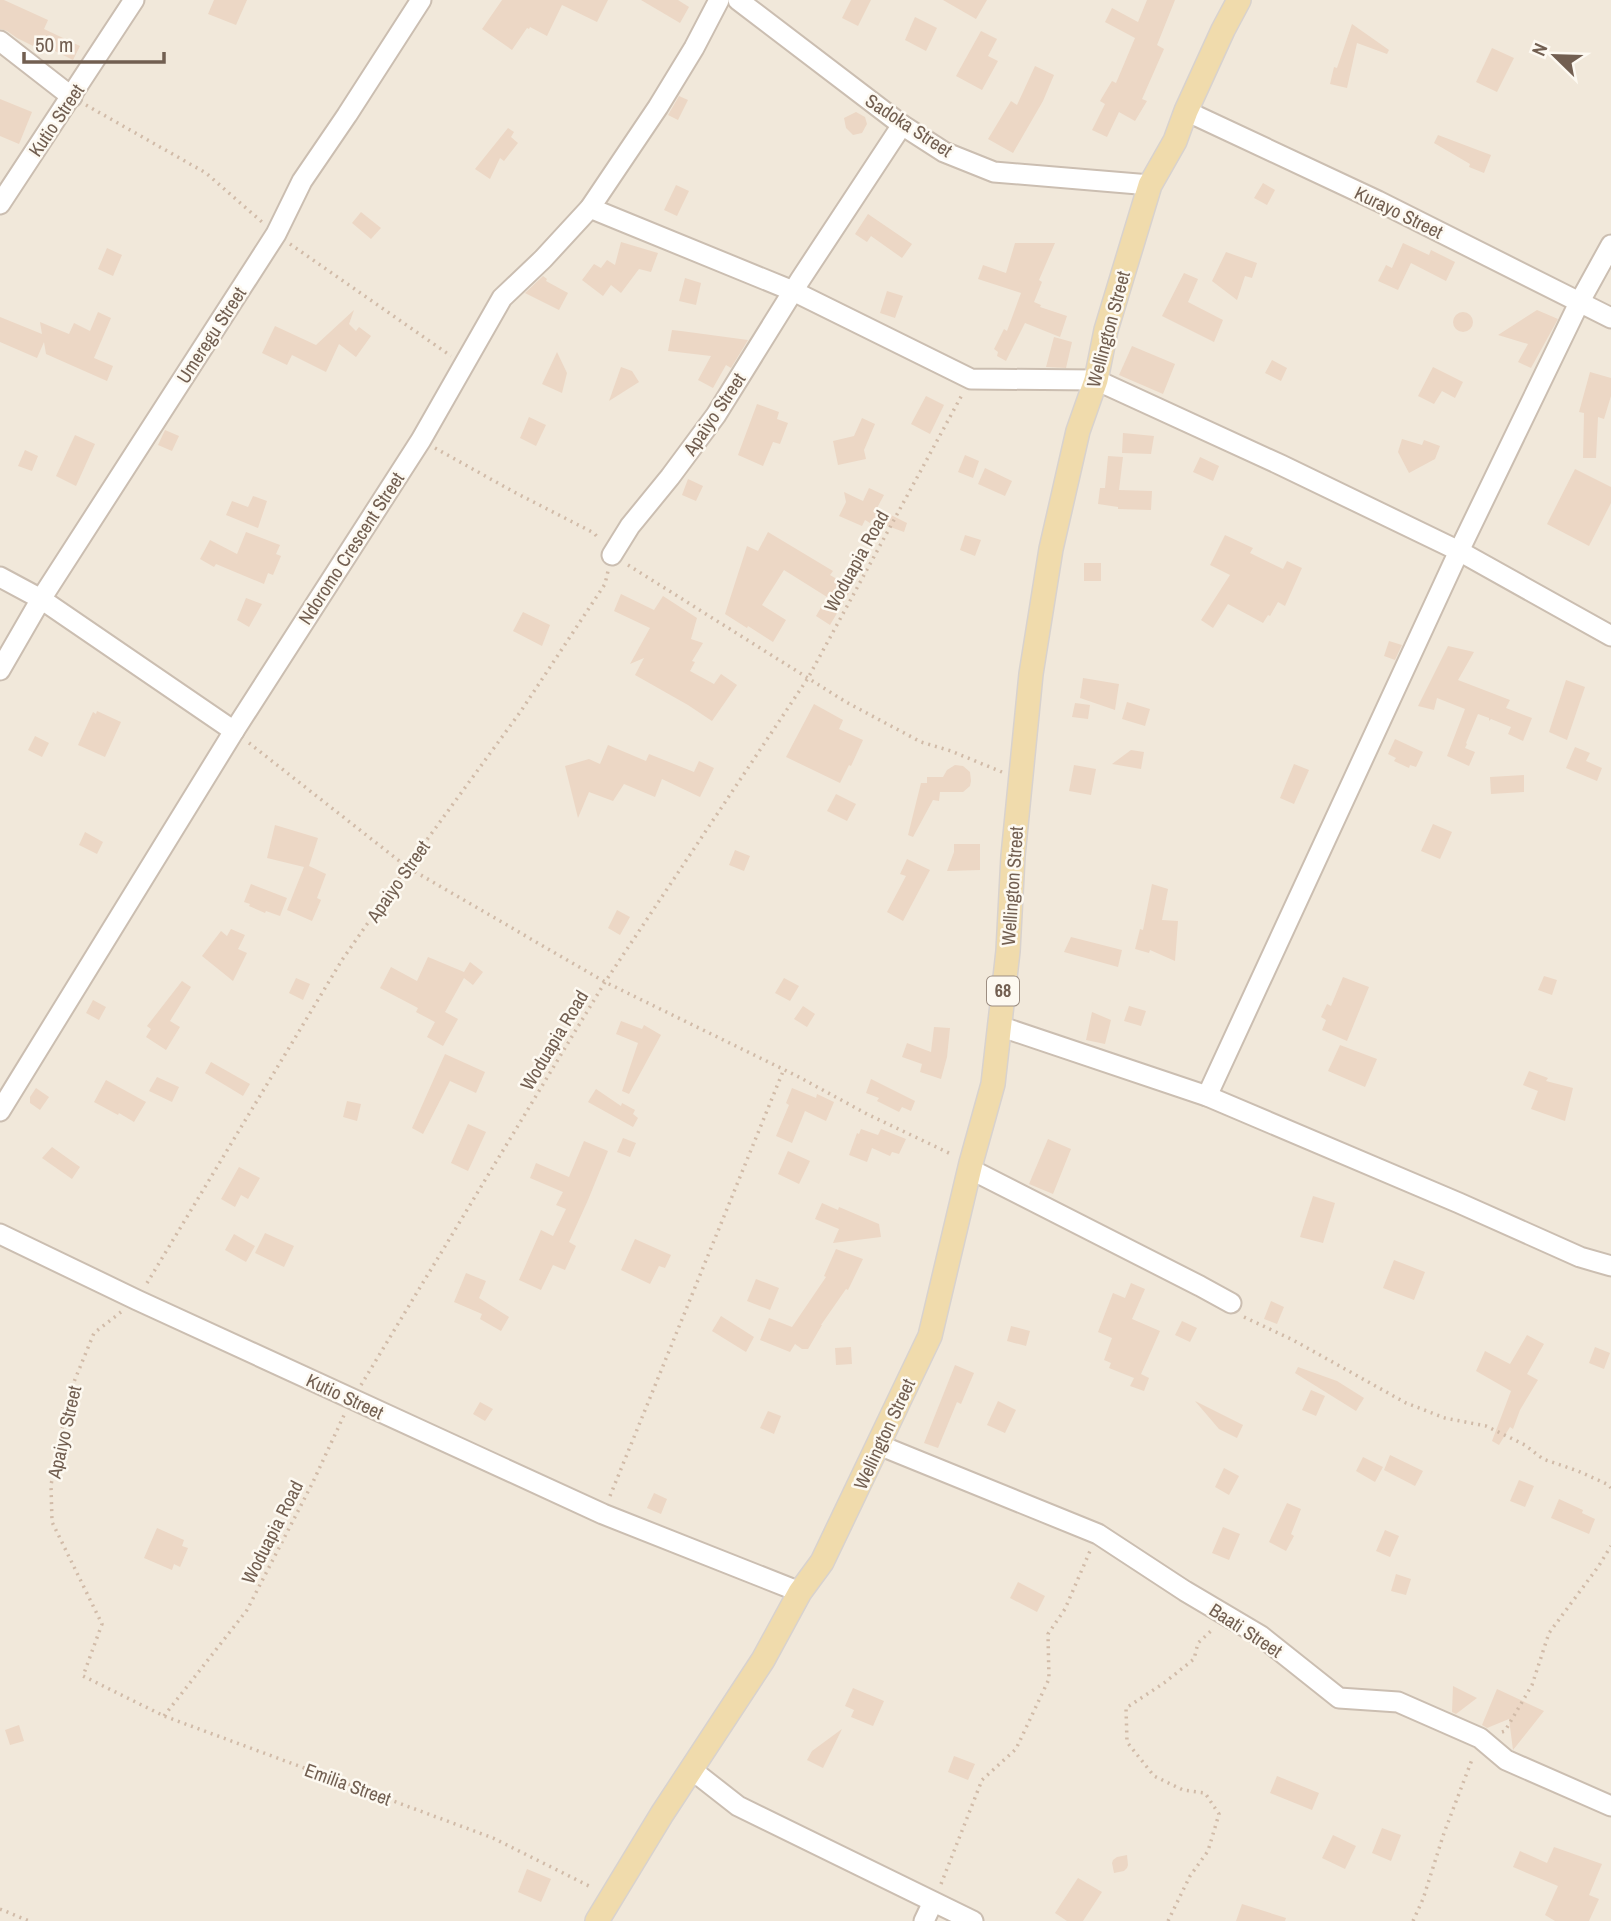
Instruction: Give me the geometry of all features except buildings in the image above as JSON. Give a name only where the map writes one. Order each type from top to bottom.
[{"type":"main road","name":"Wellington Street","points":[[597,1921],[662,1814],[763,1660],[800,1592],[822,1562],[930,1336],[970,1166],[993,1084],[1031,674],[1051,549],[1078,431],[1096,380],[1106,330],[1150,184],[1175,141],[1186,111],[1239,0]]},
{"type":"street","name":"Kutio Street","points":[[0,204],[134,0]]},
{"type":"street","name":"Umeregu Street","points":[[0,670],[41,599],[276,234],[302,181],[421,0]]},
{"type":"street","name":"Ndoromo Crescent Street","points":[[0,1111],[234,731],[421,440],[502,298],[590,208],[658,107],[719,0]]},
{"type":"street","name":"Sadoka Street","points":[[738,0],[902,125],[944,152],[994,172],[1150,184]]},
{"type":"street","points":[[0,41],[72,97]]},
{"type":"street","name":"Kurayo Street","points":[[1186,111],[1378,201],[1611,318]]},
{"type":"street","name":"Apaiyo Street","points":[[612,555],[630,526],[716,415],[793,290],[902,125]]},
{"type":"street","points":[[590,208],[793,290],[971,379],[1096,380],[1282,465],[1459,551],[1611,636]]},
{"type":"street","points":[[1207,1096],[1459,551],[1579,303],[1611,245]]},
{"type":"street","points":[[0,578],[41,599],[234,731]]},
{"type":"street","points":[[999,1026],[1207,1096],[1447,1197],[1580,1257],[1611,1266]]},
{"type":"street","points":[[970,1166],[1230,1303]]},
{"type":"street","name":"Kutio Street","points":[[0,1234],[136,1300],[603,1514],[800,1592]]},
{"type":"street","name":"Baati Street","points":[[880,1445],[1098,1534],[1185,1591],[1261,1636],[1339,1698],[1398,1702],[1480,1738],[1506,1760],[1611,1806]]},
{"type":"street","points":[[692,1770],[738,1807],[972,1921]]},
{"type":"street","points":[[924,1921],[933,1902]]},
{"type":"path","points":[[72,97],[206,173],[276,234],[463,365]]},
{"type":"path","name":"Woduapia Road","points":[[164,1716],[247,1610],[352,1399],[605,982],[808,678],[971,379]]},
{"type":"path","points":[[421,440],[594,534],[612,555],[846,702],[921,742],[951,751],[1021,780]]},
{"type":"path","name":"Apaiyo Street","points":[[83,1676],[102,1624],[52,1521],[51,1485],[69,1394],[94,1333],[136,1300],[342,960],[521,711],[605,584],[612,555]]},
{"type":"path","points":[[234,731],[407,867],[605,982],[784,1069],[970,1166]]},
{"type":"path","points":[[603,1514],[784,1069]]},
{"type":"path","points":[[1230,1303],[1244,1317],[1293,1340],[1406,1403],[1445,1418],[1486,1426],[1525,1445],[1543,1458],[1578,1471],[1611,1488]]},
{"type":"path","points":[[933,1902],[982,1780],[1016,1749],[1049,1679],[1048,1634],[1065,1609],[1098,1534]]},
{"type":"path","points":[[1413,1921],[1480,1738],[1505,1731],[1532,1685],[1549,1633],[1611,1546]]},
{"type":"path","points":[[1168,1921],[1190,1876],[1208,1851],[1219,1814],[1205,1793],[1183,1790],[1154,1776],[1127,1742],[1126,1708],[1194,1659],[1198,1643],[1227,1616]]},
{"type":"path","name":"Emilia Street","points":[[83,1676],[164,1716],[493,1838],[611,1897]]},
{"type":"path","points":[[0,1909],[29,1921]]},
{"type":"shaded area","points":[[0,0],[1611,0],[1611,1921],[0,1921]]}]
